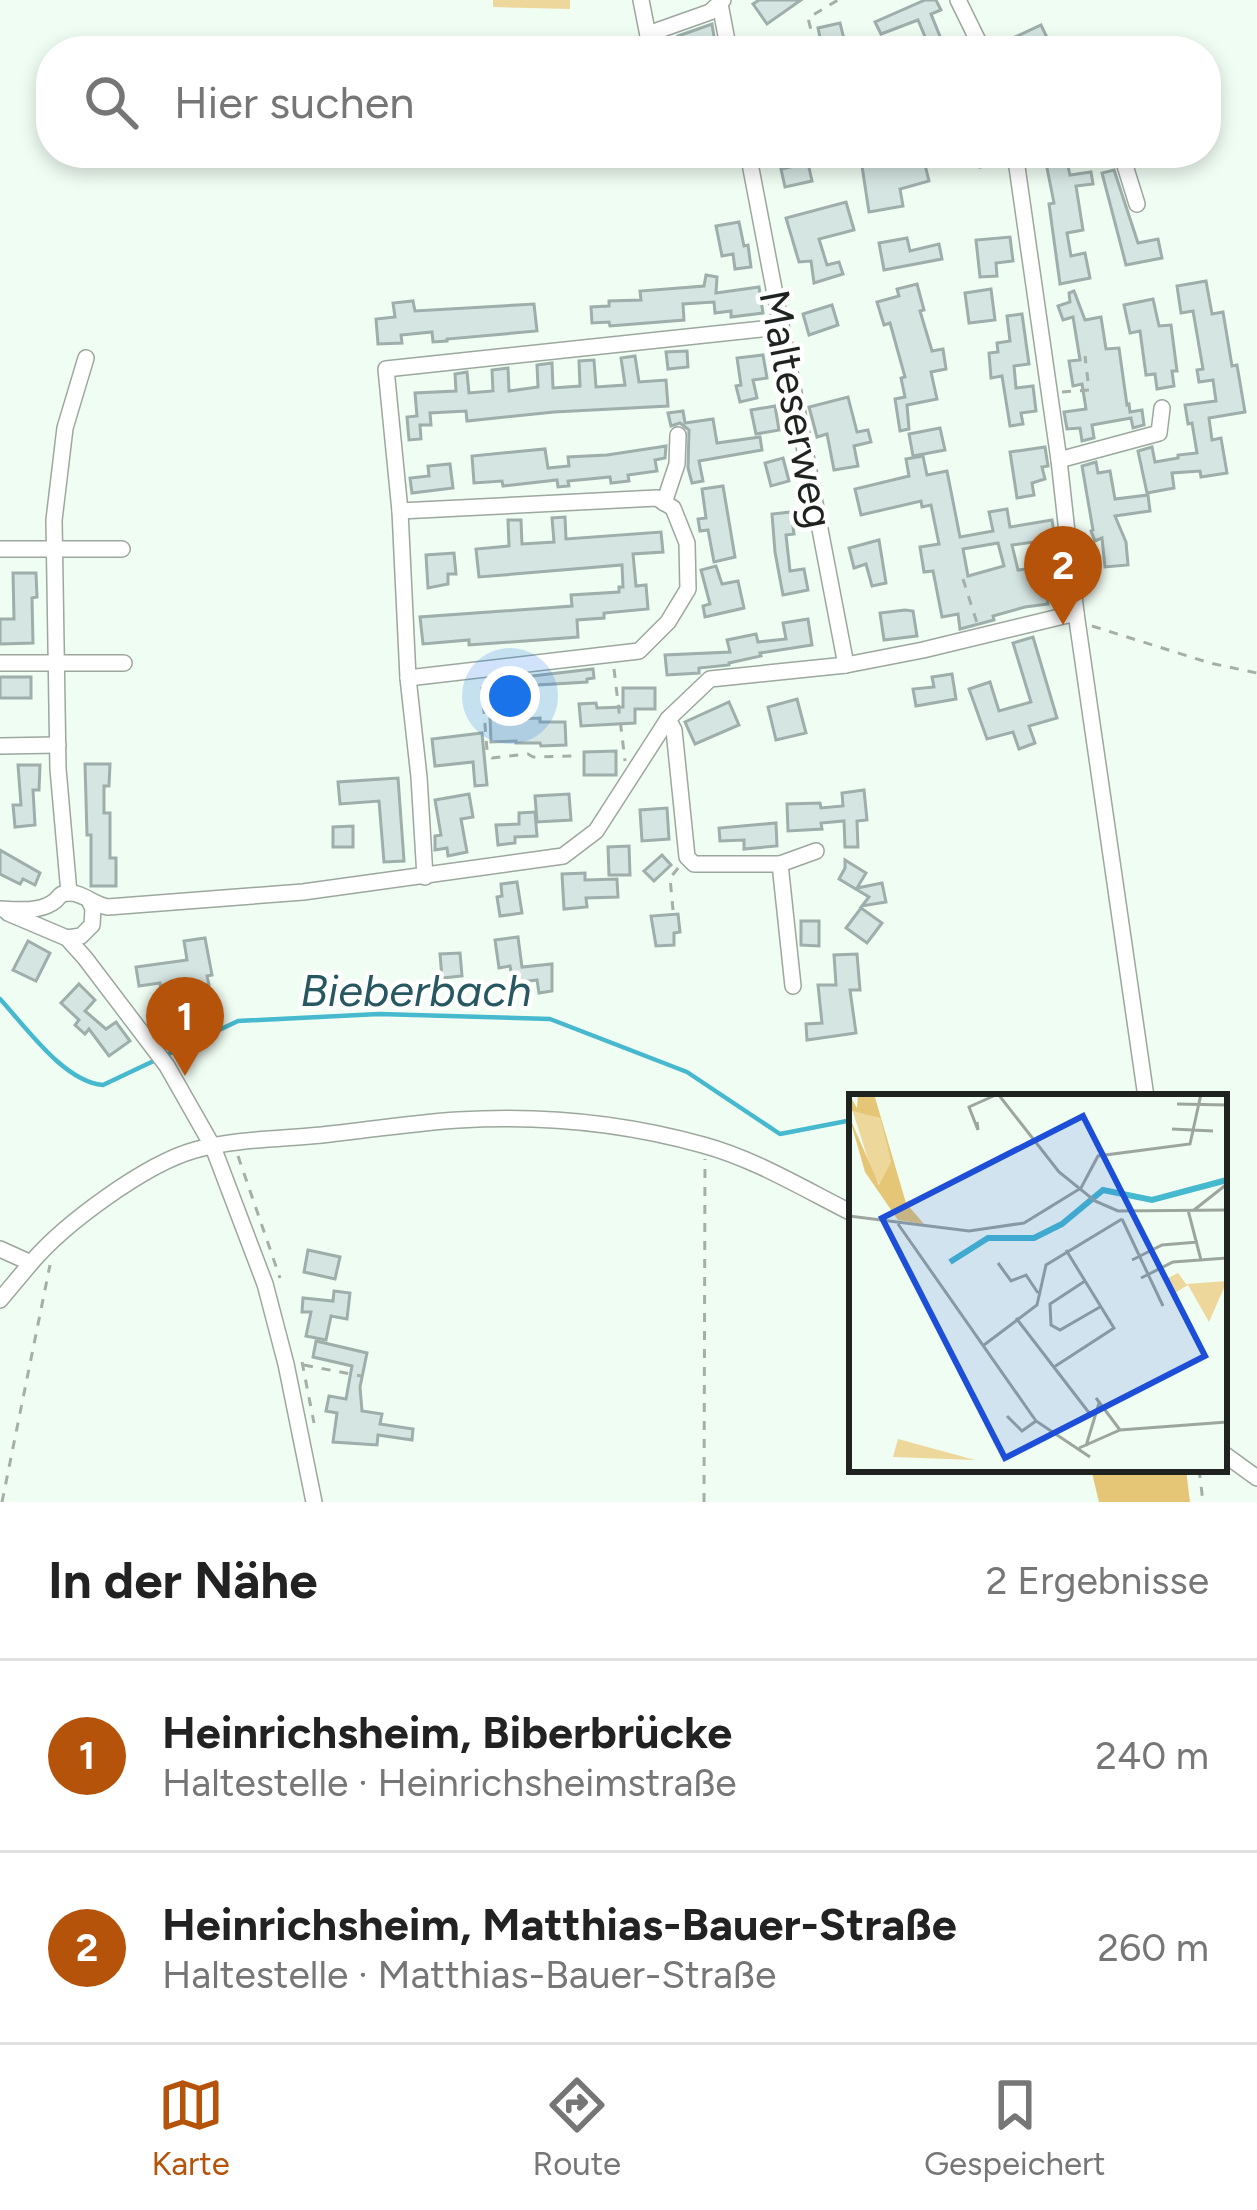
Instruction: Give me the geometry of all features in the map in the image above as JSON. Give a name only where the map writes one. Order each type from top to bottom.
[{"type":"street","points":[[641,0],[649,36]]},
{"type":"street","points":[[958,0],[975,36]]},
{"type":"street","points":[[662,36],[722,2]]},
{"type":"street","points":[[722,2],[726,36]]},
{"type":"street","name":"Malteserweg","points":[[751,168],[846,665]]},
{"type":"street","points":[[1017,168],[1146,1094]]},
{"type":"street","points":[[1126,168],[1137,204]]},
{"type":"street","points":[[425,878],[386,369],[781,327]]},
{"type":"street","points":[[69,893],[58,745],[54,520],[65,428],[86,358]]},
{"type":"street","points":[[1059,460],[1160,433],[1162,408]]},
{"type":"street","points":[[664,503],[677,464],[678,435]]},
{"type":"street","points":[[400,511],[657,498],[673,508],[687,543],[688,589],[668,622],[639,651],[408,678]]},
{"type":"street","points":[[0,549],[122,549]]},
{"type":"street","points":[[314,1502],[286,1364],[260,1268],[212,1147],[155,1048],[48,918],[56,898],[77,893],[108,908],[303,892],[563,856],[596,832],[668,719],[710,679],[846,665],[1076,613]]},
{"type":"street","points":[[0,663],[124,663]]},
{"type":"street","points":[[668,719],[674,730],[687,857],[694,864],[780,864],[816,851]]},
{"type":"street","points":[[0,746],[58,745]]},
{"type":"street","points":[[780,864],[794,986]]},
{"type":"street","points":[[90,902],[94,909],[90,947],[101,978]]},
{"type":"street","points":[[0,909],[51,904]]},
{"type":"street","points":[[0,909],[60,934],[81,936],[108,916],[141,905]]},
{"type":"street","points":[[0,1300],[51,1239],[146,1173],[196,1149],[457,1120],[567,1120],[705,1145],[849,1212]]},
{"type":"street","points":[[0,1249],[31,1263]]},
{"type":"street","points":[[1227,1456],[1257,1478]]},
{"type":"path","points":[[812,36],[808,18],[838,0]]},
{"type":"path","points":[[1049,394],[1089,390],[1085,356]]},
{"type":"path","points":[[963,579],[981,636]]},
{"type":"path","points":[[1076,613],[1094,628],[1257,673]]},
{"type":"path","points":[[612,656],[627,785]]},
{"type":"path","points":[[481,670],[487,749],[492,758],[573,756]]},
{"type":"path","points":[[673,910],[670,878],[687,857]]},
{"type":"path","points":[[704,1502],[705,1145]]},
{"type":"path","points":[[2,1502],[50,1267],[51,1239]]},
{"type":"path","points":[[286,1364],[361,1376]]},
{"type":"path","points":[[1199,1472],[1203,1502]]},
{"type":"shaded area","points":[[493,0],[570,0],[570,9],[493,7]]},
{"type":"shaded area","points":[[1092,1472],[1186,1472],[1190,1502],[1099,1502]]},
{"type":"building","points":[[801,0],[767,24],[753,4]]},
{"type":"building","points":[[925,0],[936,0],[941,10],[931,14],[940,36],[925,36],[918,20],[881,34],[875,22]]},
{"type":"building","points":[[840,23],[843,36],[820,36],[818,28]]},
{"type":"building","points":[[712,24],[714,36],[678,36]]},
{"type":"building","points":[[1041,25],[1046,36],[1017,36]]},
{"type":"building","points":[[809,168],[812,181],[785,187],[781,169]]},
{"type":"building","points":[[862,168],[926,168],[929,181],[900,189],[903,206],[869,212]]},
{"type":"building","points":[[1047,168],[1068,168],[1070,175],[1091,172],[1093,184],[1076,186],[1083,230],[1067,233],[1071,256],[1085,253],[1090,278],[1060,284],[1049,204],[1054,203]]},
{"type":"building","points":[[1114,170],[1138,243],[1158,239],[1162,258],[1126,265],[1102,173]]},
{"type":"building","points":[[846,202],[854,230],[819,239],[827,265],[839,262],[843,274],[814,283],[811,261],[799,262],[786,218]]},
{"type":"building","points":[[739,222],[751,267],[735,269],[733,254],[722,256],[716,226]]},
{"type":"building","points":[[1010,237],[1013,261],[996,263],[997,276],[980,277],[976,240]]},
{"type":"building","points":[[907,238],[910,251],[939,244],[942,259],[884,270],[879,243]]},
{"type":"building","points":[[706,275],[717,277],[716,293],[759,287],[763,313],[731,317],[731,311],[715,313],[714,302],[683,304],[684,320],[592,323],[591,307],[641,300],[640,291],[704,286]]},
{"type":"building","points":[[1206,281],[1212,314],[1223,312],[1245,412],[1209,418],[1212,440],[1221,438],[1227,473],[1201,477],[1200,471],[1172,473],[1174,488],[1147,493],[1138,451],[1152,447],[1155,462],[1197,453],[1185,405],[1216,401],[1213,380],[1199,382],[1197,370],[1203,369],[1193,311],[1181,313],[1177,286]]},
{"type":"building","points":[[917,284],[932,351],[943,349],[946,369],[931,372],[937,399],[907,405],[909,429],[900,431],[895,399],[905,397],[901,378],[905,377],[890,323],[884,325],[877,302],[899,296],[897,289]]},
{"type":"building","points":[[991,289],[995,320],[969,323],[965,293]]},
{"type":"building","points":[[1074,291],[1085,320],[1101,317],[1106,349],[1119,348],[1127,405],[1130,412],[1142,410],[1144,425],[1133,428],[1131,418],[1092,425],[1094,438],[1082,441],[1080,428],[1067,429],[1064,412],[1086,409],[1082,384],[1073,386],[1069,361],[1080,360],[1073,317],[1063,320],[1058,306],[1070,302],[1069,293]]},
{"type":"building","points":[[1153,299],[1159,326],[1171,325],[1177,371],[1172,371],[1174,386],[1157,389],[1155,374],[1146,375],[1140,331],[1130,333],[1124,305]]},
{"type":"building","points":[[413,301],[415,311],[534,304],[537,331],[433,342],[432,332],[401,335],[402,343],[378,344],[376,319],[395,317],[393,303]]},
{"type":"building","points":[[832,305],[838,325],[809,335],[803,314]]},
{"type":"building","points":[[1022,314],[1029,364],[1014,366],[1016,388],[1033,386],[1036,411],[1021,413],[1023,424],[1010,426],[1002,376],[991,378],[989,353],[998,352],[997,343],[1010,341],[1007,316]]},
{"type":"building","points":[[687,351],[688,367],[668,369],[666,352]]},
{"type":"building","points":[[763,355],[767,378],[753,380],[757,398],[740,402],[737,358]]},
{"type":"building","points":[[635,356],[639,382],[666,380],[668,406],[467,421],[466,411],[430,413],[431,425],[420,425],[421,439],[409,440],[407,417],[417,416],[415,393],[456,391],[455,374],[467,372],[469,393],[493,391],[492,370],[508,368],[509,391],[538,387],[537,365],[552,363],[553,388],[580,386],[579,361],[594,360],[596,387],[625,385],[621,358]]},
{"type":"building","points":[[848,397],[857,432],[868,430],[871,442],[854,446],[858,466],[834,470],[827,434],[817,437],[809,407]]},
{"type":"building","points":[[775,406],[779,430],[756,434],[751,410]]},
{"type":"building","points":[[683,411],[685,423],[713,419],[717,443],[760,437],[762,450],[699,461],[703,481],[692,483],[689,430],[680,423],[671,426],[668,413]]},
{"type":"building","points":[[940,428],[945,450],[913,456],[909,434]]},
{"type":"building","points":[[666,446],[665,458],[655,460],[657,471],[628,475],[629,481],[611,483],[610,477],[568,481],[569,486],[558,487],[557,480],[503,486],[502,481],[474,483],[472,456],[545,449],[548,468],[569,466],[568,457]]},
{"type":"building","points":[[1045,447],[1045,479],[1032,483],[1034,495],[1017,498],[1010,452]]},
{"type":"building","points":[[923,456],[927,475],[947,471],[960,537],[993,531],[989,512],[1007,509],[1010,527],[1052,520],[1055,539],[1012,545],[1018,570],[1050,566],[1048,604],[960,629],[958,614],[942,617],[933,571],[924,572],[920,547],[939,544],[931,505],[922,507],[921,501],[861,515],[855,489],[909,476],[906,459]],"holes":[[[998,543],[1004,566],[968,576],[963,549]]]},
{"type":"building","points":[[783,458],[789,481],[771,486],[765,463]]},
{"type":"building","points":[[1096,462],[1098,473],[1110,471],[1115,499],[1148,495],[1150,511],[1115,516],[1126,542],[1128,565],[1105,567],[1102,538],[1095,541],[1091,531],[1082,466]]},
{"type":"building","points":[[450,464],[453,488],[412,493],[410,478],[429,476],[428,466]]},
{"type":"building","points":[[723,486],[735,557],[714,562],[708,530],[700,531],[698,519],[706,518],[702,489]]},
{"type":"building","points":[[791,512],[794,534],[786,535],[790,571],[804,569],[808,590],[783,595],[772,514]]},
{"type":"building","points":[[565,517],[566,539],[661,532],[663,552],[633,554],[636,586],[646,585],[648,609],[577,620],[578,637],[423,644],[420,617],[572,606],[571,595],[619,592],[622,565],[479,577],[476,549],[509,546],[508,520],[521,520],[522,544],[554,542],[552,518]]},
{"type":"building","points":[[879,540],[886,583],[872,586],[866,564],[854,568],[849,548]]},
{"type":"building","points":[[454,553],[456,574],[448,574],[448,584],[428,588],[426,555]]},
{"type":"building","points":[[716,566],[722,584],[738,581],[744,608],[705,617],[703,606],[710,604],[701,570]]},
{"type":"building","points":[[13,573],[36,573],[33,643],[0,644],[0,619],[14,619]]},
{"type":"building","points":[[913,611],[917,636],[884,640],[880,613]]},
{"type":"building","points":[[808,619],[812,645],[699,668],[699,673],[667,675],[665,655],[730,652],[727,640],[756,634],[758,642],[786,639],[783,623]]},
{"type":"building","points":[[1033,637],[1057,718],[1029,726],[1035,743],[1019,749],[1013,732],[987,739],[969,689],[990,682],[999,711],[1031,702],[1013,643]]},
{"type":"building","points":[[593,669],[594,678],[587,682],[489,688],[489,681]]},
{"type":"building","points":[[952,674],[956,699],[916,706],[913,689],[934,687],[932,677]]},
{"type":"building","points":[[0,677],[31,677],[31,698],[0,698]]},
{"type":"building","points":[[623,688],[655,688],[655,709],[635,709],[635,723],[581,726],[579,704],[623,707]]},
{"type":"building","points":[[797,699],[806,733],[776,740],[768,707]]},
{"type":"building","points":[[729,702],[739,725],[695,744],[685,722]]},
{"type":"building","points":[[490,717],[565,722],[566,745],[491,742]]},
{"type":"building","points":[[482,733],[487,785],[475,786],[473,762],[435,766],[432,739]]},
{"type":"building","points":[[616,751],[616,775],[584,775],[584,752]]},
{"type":"building","points":[[85,764],[110,764],[104,813],[110,813],[110,858],[116,858],[116,886],[91,886]]},
{"type":"building","points":[[18,765],[40,765],[39,790],[33,790],[35,825],[15,827],[13,805],[21,805]]},
{"type":"building","points":[[398,778],[404,861],[384,862],[379,801],[340,804],[338,782]]},
{"type":"building","points":[[864,790],[867,820],[857,821],[858,847],[845,847],[844,821],[821,823],[822,829],[788,831],[787,804],[843,806],[842,793]]},
{"type":"building","points":[[469,794],[473,817],[461,819],[467,852],[448,856],[447,848],[435,850],[435,836],[441,835],[435,800]]},
{"type":"building","points":[[569,794],[571,820],[537,822],[535,796]]},
{"type":"building","points":[[667,808],[669,839],[642,841],[640,810]]},
{"type":"building","points":[[535,812],[537,836],[515,837],[515,843],[498,845],[496,825],[519,824],[519,813]]},
{"type":"building","points":[[776,823],[777,846],[744,849],[744,840],[720,841],[719,828]]},
{"type":"building","points":[[353,826],[353,847],[333,847],[333,827]]},
{"type":"building","points":[[629,846],[630,875],[609,875],[608,847]]},
{"type":"building","points":[[0,850],[40,873],[35,885],[0,874]]},
{"type":"building","points":[[662,855],[671,865],[654,881],[644,871]]},
{"type":"building","points":[[845,860],[866,873],[857,888],[882,883],[886,902],[862,906],[869,897],[839,879]]},
{"type":"building","points":[[585,873],[585,880],[617,879],[618,897],[586,898],[587,907],[564,909],[562,874]]},
{"type":"building","points":[[517,882],[522,913],[500,916],[501,884]]},
{"type":"building","points":[[861,908],[882,923],[867,943],[846,928]]},
{"type":"building","points":[[678,914],[680,932],[674,933],[674,945],[656,946],[651,916]]},
{"type":"building","points":[[801,921],[819,921],[819,946],[801,945]]},
{"type":"building","points":[[518,937],[522,967],[552,964],[552,991],[539,993],[537,980],[513,983],[510,966],[499,968],[495,940]]},
{"type":"building","points":[[205,938],[212,975],[207,976],[209,985],[161,992],[160,983],[139,986],[136,967],[187,960],[184,941]]},
{"type":"building","points":[[28,941],[50,953],[36,981],[13,970]]},
{"type":"building","points":[[460,953],[462,976],[442,978],[440,954]]},
{"type":"building","points":[[857,954],[860,990],[850,990],[856,1033],[807,1040],[806,1024],[822,1023],[818,985],[836,985],[834,955]]},
{"type":"building","points":[[79,984],[95,1000],[85,1011],[106,1029],[116,1022],[130,1041],[109,1056],[89,1029],[85,1034],[75,1025],[79,1020],[61,1003]]},
{"type":"building","points":[[308,1250],[340,1257],[335,1279],[304,1272]]},
{"type":"building","points":[[334,1291],[350,1293],[347,1319],[331,1316],[326,1340],[306,1336],[311,1312],[302,1312],[303,1298],[333,1301]]},
{"type":"building","points":[[316,1341],[367,1353],[360,1387],[362,1411],[382,1414],[380,1424],[413,1429],[412,1440],[378,1435],[377,1445],[333,1442],[337,1413],[326,1411],[329,1396],[346,1399],[352,1366],[313,1357]]},
{"type":"waterway","name":"Bieberbach","points":[[0,999],[60,1064],[88,1082],[103,1085],[238,1021],[379,1014],[550,1019],[687,1072],[780,1134],[849,1121]]},
{"type":"place","name":"Heinrichsheim, Matthias-Bauer-Straße","points":[[1063,625]]},
{"type":"place","name":"Heinrichsheim, Biberbrücke","points":[[185,1076]]}]
